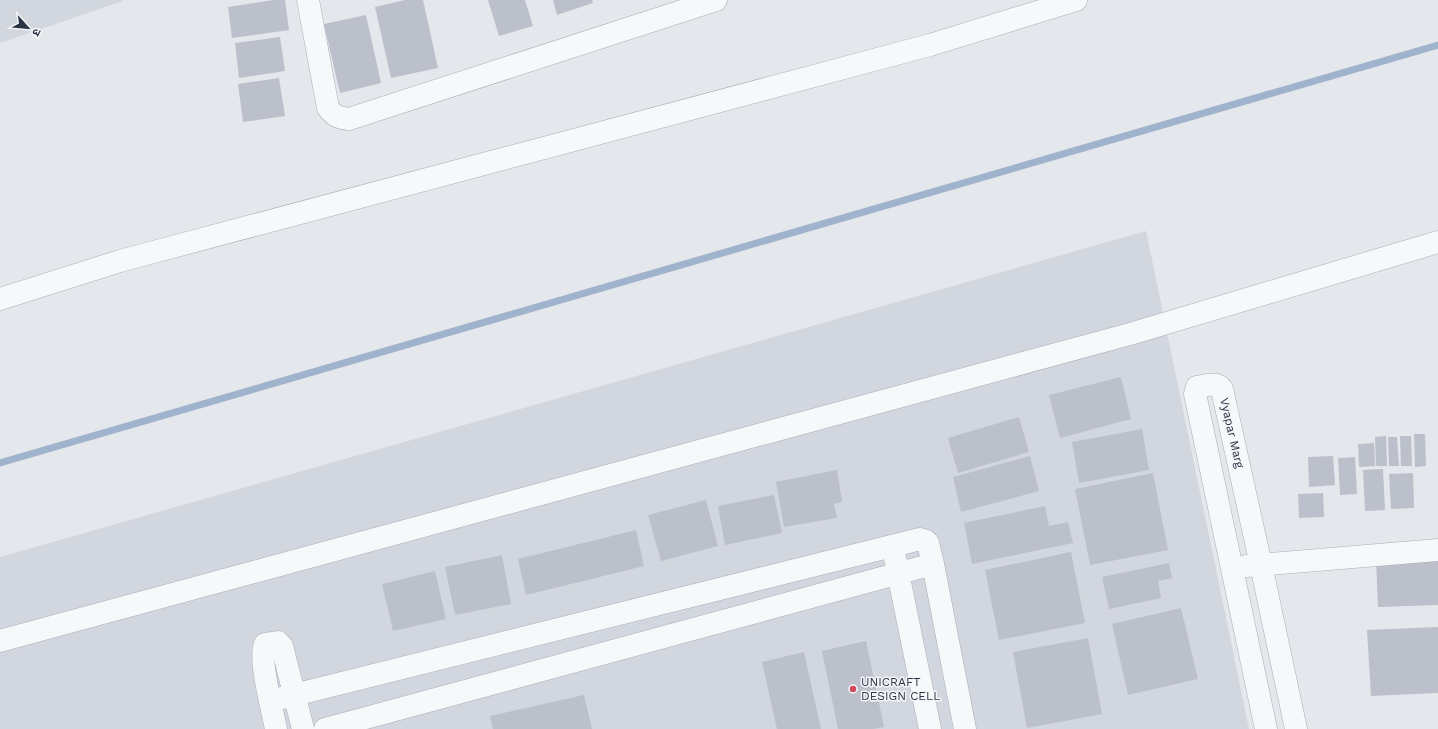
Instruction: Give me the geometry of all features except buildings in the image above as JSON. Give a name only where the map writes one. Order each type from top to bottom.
[{"type":"street","points":[[308,0],[328,108],[332,114],[339,118],[349,119],[716,0]]},
{"type":"street","points":[[0,299],[120,261],[930,45],[1076,0]]},
{"type":"street","points":[[0,641],[1130,334],[1438,242]]},
{"type":"street","name":"Vyapar Marg","points":[[1266,729],[1195,394],[1197,387],[1216,384],[1222,389],[1296,729]]},
{"type":"street","points":[[270,701],[892,545],[923,540],[928,544],[933,564],[965,729]]},
{"type":"street","points":[[892,545],[930,729]]},
{"type":"street","points":[[1232,568],[1438,550]]},
{"type":"street","points":[[325,729],[933,564]]},
{"type":"street","points":[[276,729],[264,668],[263,650],[264,644],[278,642],[282,646],[303,729]]},
{"type":"shaded area","points":[[0,0],[122,0],[123,1],[0,43]]},
{"type":"shaded area","points":[[1146,231],[1249,729],[0,729],[0,557]]},
{"type":"waterway","points":[[0,463],[1438,45]]},
{"type":"place","name":"UNICRAFT DESIGN CELL","points":[[853,689]]}]
